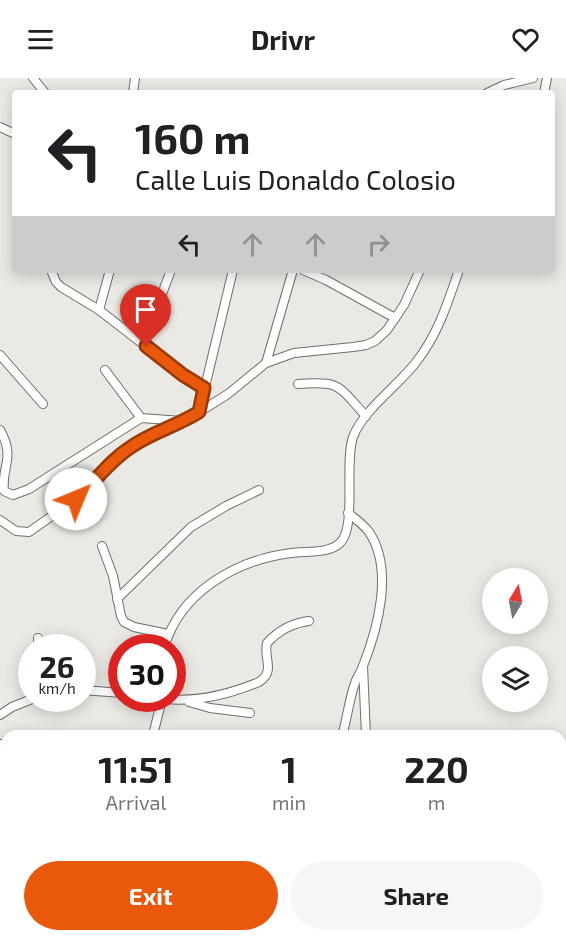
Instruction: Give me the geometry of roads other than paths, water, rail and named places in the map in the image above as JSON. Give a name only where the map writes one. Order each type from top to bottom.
[{"type":"street","points":[[493,90],[533,78]]},
{"type":"street","points":[[52,273],[61,287],[99,310],[183,375],[204,388]]},
{"type":"street","points":[[99,310],[109,273]]},
{"type":"street","points":[[162,294],[170,273]]},
{"type":"street","points":[[199,412],[232,273]]},
{"type":"street","points":[[266,363],[291,273]]},
{"type":"street","points":[[309,273],[395,318]]},
{"type":"street","points":[[0,520],[16,531],[29,532],[52,517],[89,487],[114,459],[133,445],[185,421],[228,394],[266,363],[304,351],[366,345],[381,337],[409,296],[419,273]]},
{"type":"street","points":[[102,546],[113,576],[121,616],[128,625],[168,634],[197,594],[226,574],[263,559],[284,554],[327,550],[338,545],[344,539],[346,531],[351,447],[356,430],[426,349],[441,320],[458,273]]},
{"type":"street","points":[[0,354],[43,404]]},
{"type":"street","points":[[105,369],[141,418]]},
{"type":"street","points":[[298,384],[322,382],[334,384],[366,416]]},
{"type":"street","points":[[0,430],[7,442],[8,450],[4,491],[13,495],[37,484],[141,418],[185,421]]},
{"type":"street","points":[[117,599],[191,527],[259,490]]},
{"type":"street","points":[[343,730],[354,685],[363,666],[381,605],[382,582],[377,553],[370,534],[348,513]]},
{"type":"street","points":[[186,701],[245,687],[264,678],[270,662],[266,651],[267,643],[286,628],[309,621]]},
{"type":"street","points":[[363,666],[366,730]]},
{"type":"street","points":[[186,701],[210,708],[250,713]]},
{"type":"street","points":[[0,715],[18,705]]},
{"type":"street","points":[[156,730],[161,712]]}]
